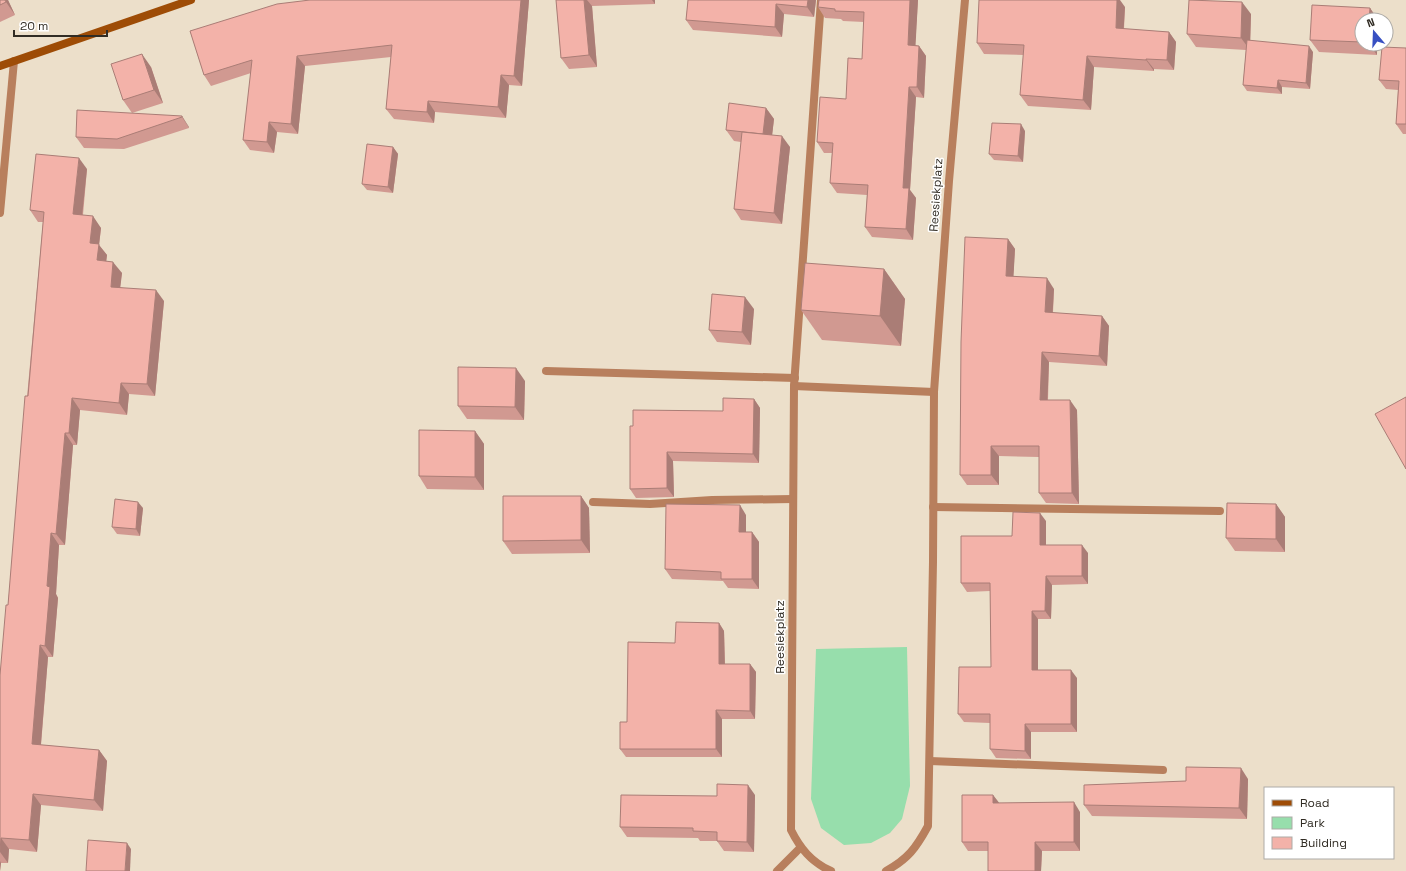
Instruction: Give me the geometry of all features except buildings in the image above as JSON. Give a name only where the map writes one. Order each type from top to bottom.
[{"type":"main road","points":[[0,66],[191,0]]},
{"type":"street","name":"Reesiekplatz","points":[[820,0],[794,382],[791,830],[800,848],[822,867],[831,871]]},
{"type":"street","name":"Reesiekplatz","points":[[886,871],[897,865],[914,851],[928,826],[934,392],[949,181],[965,0]]},
{"type":"street","points":[[0,213],[14,61]]},
{"type":"street","points":[[546,371],[794,382],[934,392]]},
{"type":"street","points":[[593,502],[650,504],[712,500],[793,499]]},
{"type":"street","points":[[933,507],[1220,511]]},
{"type":"street","points":[[930,761],[1164,770]]},
{"type":"street","points":[[777,871],[800,848]]},
{"type":"green space","points":[[907,647],[910,786],[902,819],[890,833],[871,843],[844,845],[821,828],[811,799],[816,649]]}]
